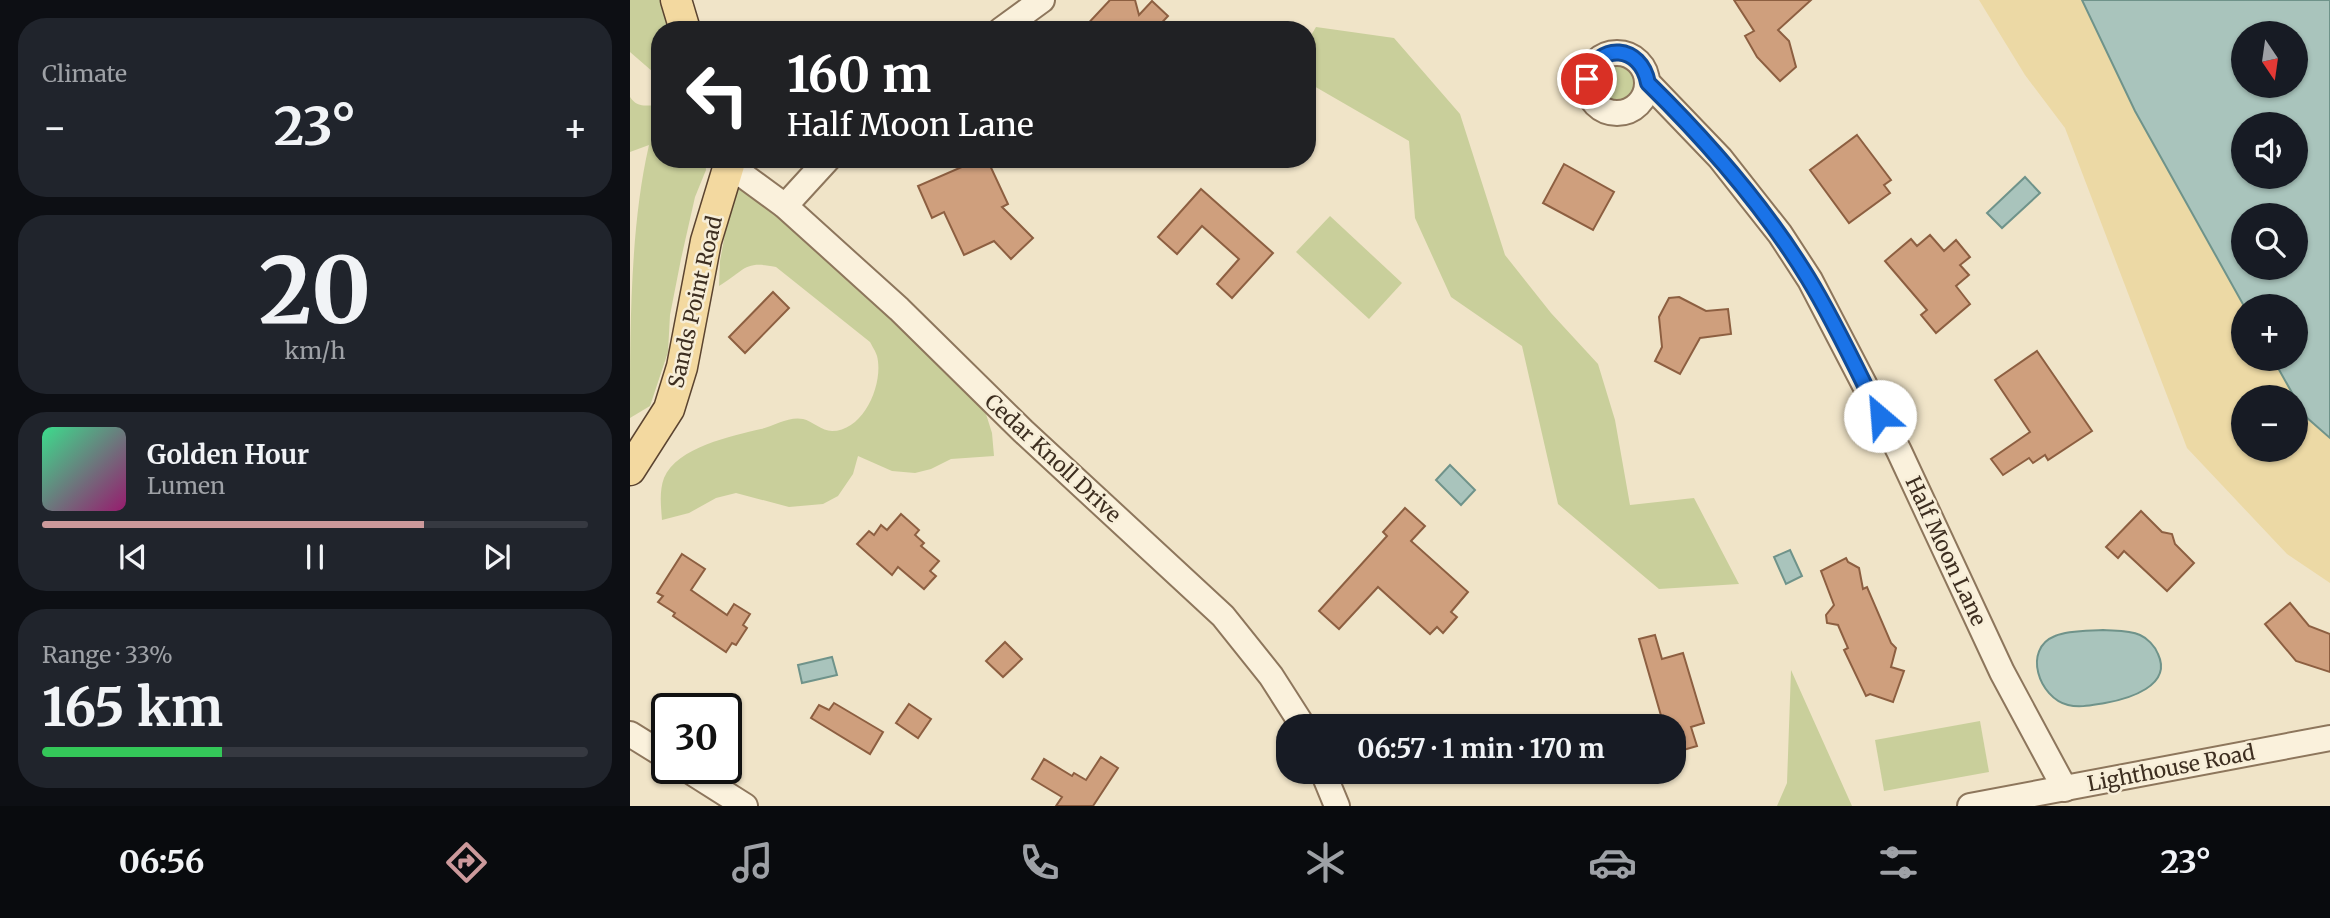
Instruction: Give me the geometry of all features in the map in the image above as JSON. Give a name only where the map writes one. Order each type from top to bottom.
[{"type":"main road","points":[[676,0],[682,21]]},
{"type":"main road","name":"Sands Point Road","points":[[630,470],[669,410],[682,368],[706,241],[726,168]]},
{"type":"street","points":[[1013,21],[1042,0]]},
{"type":"street","name":"Half Moon Lane","points":[[1648,83],[1720,158],[1780,234],[1810,280],[1899,451],[2002,672],[2065,789]]},
{"type":"street","name":"Sands Point Road","points":[[736,168],[785,206]]},
{"type":"street","points":[[785,206],[820,168]]},
{"type":"street","name":"Cedar Knoll Drive","points":[[785,206],[899,309],[1023,431],[1223,616],[1271,676],[1295,714]]},
{"type":"street","points":[[630,734],[651,747]]},
{"type":"street","name":"Lighthouse Road","points":[[1970,806],[2330,737]]},
{"type":"street","points":[[710,784],[745,806]]},
{"type":"street","points":[[1328,784],[1337,806]]},
{"type":"green space","points":[[630,0],[665,0],[671,21],[651,21],[651,70],[630,52]]},
{"type":"green space","points":[[1316,27],[1394,38],[1460,114],[1505,255],[1551,313],[1598,364],[1615,420],[1630,505],[1694,498],[1739,584],[1659,589],[1558,504],[1522,346],[1451,297],[1415,218],[1409,141],[1316,87]]},
{"type":"green space","points":[[1618,60],[1627,61],[1634,67],[1640,74],[1640,92],[1634,99],[1627,105],[1618,106],[1609,105],[1602,99],[1596,92],[1595,83],[1596,74],[1602,67],[1609,61]]},
{"type":"green space","points":[[630,97],[640,105],[651,106],[651,168],[706,170],[695,197],[681,259],[670,315],[668,352],[650,406],[630,418],[635,244],[649,145],[630,152]]},
{"type":"green space","points":[[735,180],[944,364],[986,414],[992,433],[994,456],[951,459],[915,473],[892,471],[858,456],[853,474],[838,496],[823,504],[789,507],[736,493],[716,498],[689,513],[662,520],[662,483],[671,467],[681,458],[707,444],[792,419],[806,420],[828,431],[843,429],[854,423],[869,404],[877,379],[877,356],[870,342],[776,267],[750,266],[719,286],[720,261]]},
{"type":"green space","points":[[1330,216],[1402,283],[1369,319],[1296,252]]},
{"type":"green space","points":[[1791,670],[1852,806],[1777,806],[1787,783]]},
{"type":"green space","points":[[1980,721],[1989,772],[1884,791],[1875,740]]},
{"type":"sand","points":[[1979,0],[2082,0],[2135,111],[2237,294],[2231,294],[2231,371],[2280,371],[2288,385],[2231,385],[2231,462],[2308,462],[2308,419],[2330,438],[2330,583],[2287,554],[2187,448],[2065,128],[2025,75]]},
{"type":"water","points":[[2082,0],[2330,0],[2330,438],[2308,419],[2308,385],[2288,385],[2280,371],[2308,371],[2308,294],[2237,294],[2135,111]]},
{"type":"water","points":[[2025,177],[2040,193],[2002,228],[1987,213]]},
{"type":"water","points":[[1450,465],[1475,490],[1461,505],[1436,480]]},
{"type":"water","points":[[1790,550],[1802,576],[1786,584],[1774,557]]},
{"type":"water","points":[[2103,630],[2131,632],[2153,645],[2161,665],[2154,683],[2136,694],[2114,701],[2077,706],[2058,701],[2042,684],[2037,662],[2039,651],[2045,642],[2060,634]]},
{"type":"water","points":[[832,657],[837,675],[802,683],[798,665]]},
{"type":"building","points":[[1110,0],[1135,0],[1139,15],[1152,1],[1168,16],[1163,21],[1090,21]]},
{"type":"building","points":[[1734,0],[1811,0],[1778,30],[1789,41],[1796,67],[1780,81],[1757,57],[1745,36],[1754,31]]},
{"type":"building","points":[[1857,135],[1891,180],[1884,185],[1890,193],[1849,223],[1810,170]]},
{"type":"building","points":[[1564,164],[1614,192],[1593,230],[1543,203]]},
{"type":"building","points":[[959,168],[991,168],[1008,204],[1002,207],[1033,238],[1011,259],[994,241],[964,255],[944,212],[932,218],[918,186]]},
{"type":"building","points":[[1201,189],[1273,253],[1232,298],[1217,284],[1239,259],[1202,226],[1177,254],[1158,237]]},
{"type":"building","points":[[1930,235],[1944,251],[1956,240],[1970,257],[1960,265],[1969,275],[1956,286],[1970,304],[1936,333],[1921,315],[1927,310],[1885,261],[1911,239],[1917,246]]},
{"type":"building","points":[[773,292],[789,308],[745,353],[729,337]]},
{"type":"building","points":[[1679,297],[1706,311],[1728,309],[1731,334],[1700,338],[1680,374],[1655,361],[1662,347],[1659,317],[1669,298]]},
{"type":"building","points":[[2037,351],[2092,431],[2048,460],[2045,455],[2033,463],[2029,458],[2003,475],[1991,459],[2030,432],[1995,380]]},
{"type":"building","points":[[1405,508],[1425,526],[1411,541],[1468,592],[1451,612],[1457,617],[1443,633],[1437,627],[1430,634],[1378,587],[1339,629],[1319,611],[1387,536],[1383,532]]},
{"type":"building","points":[[2141,511],[2162,532],[2172,534],[2175,544],[2194,563],[2167,591],[2124,551],[2118,558],[2106,547]]},
{"type":"building","points":[[901,514],[919,530],[915,535],[924,543],[921,546],[939,561],[930,571],[936,576],[924,589],[898,567],[892,575],[857,544],[869,531],[874,535],[881,525],[887,530]]},
{"type":"building","points":[[682,554],[705,569],[691,590],[727,615],[734,604],[750,614],[743,625],[747,628],[736,645],[732,643],[726,652],[673,616],[675,613],[658,602],[663,596],[657,593]]},
{"type":"building","points":[[1846,558],[1859,568],[1863,589],[1867,587],[1891,643],[1896,648],[1891,667],[1904,671],[1893,702],[1870,694],[1866,696],[1844,650],[1848,648],[1838,625],[1827,623],[1826,615],[1834,605],[1821,571]]},
{"type":"building","points":[[2290,603],[2309,626],[2330,634],[2330,672],[2296,661],[2265,624]]},
{"type":"building","points":[[1655,635],[1662,659],[1683,653],[1704,723],[1691,727],[1697,746],[1686,749],[1686,714],[1661,714],[1639,639]]},
{"type":"building","points":[[1005,642],[1022,659],[1003,677],[986,661]]},
{"type":"building","points":[[834,703],[883,732],[870,754],[811,718],[819,705],[829,710]]},
{"type":"building","points":[[909,704],[931,719],[918,738],[896,723]]},
{"type":"building","points":[[1101,757],[1118,768],[1093,806],[1056,806],[1062,797],[1032,779],[1044,759],[1072,776],[1074,773],[1086,780]]},
{"type":"route","points":[[1587,79],[1595,61],[1614,52],[1634,57],[1641,64],[1648,83],[1720,158],[1780,234],[1810,280],[1880,416]]}]
